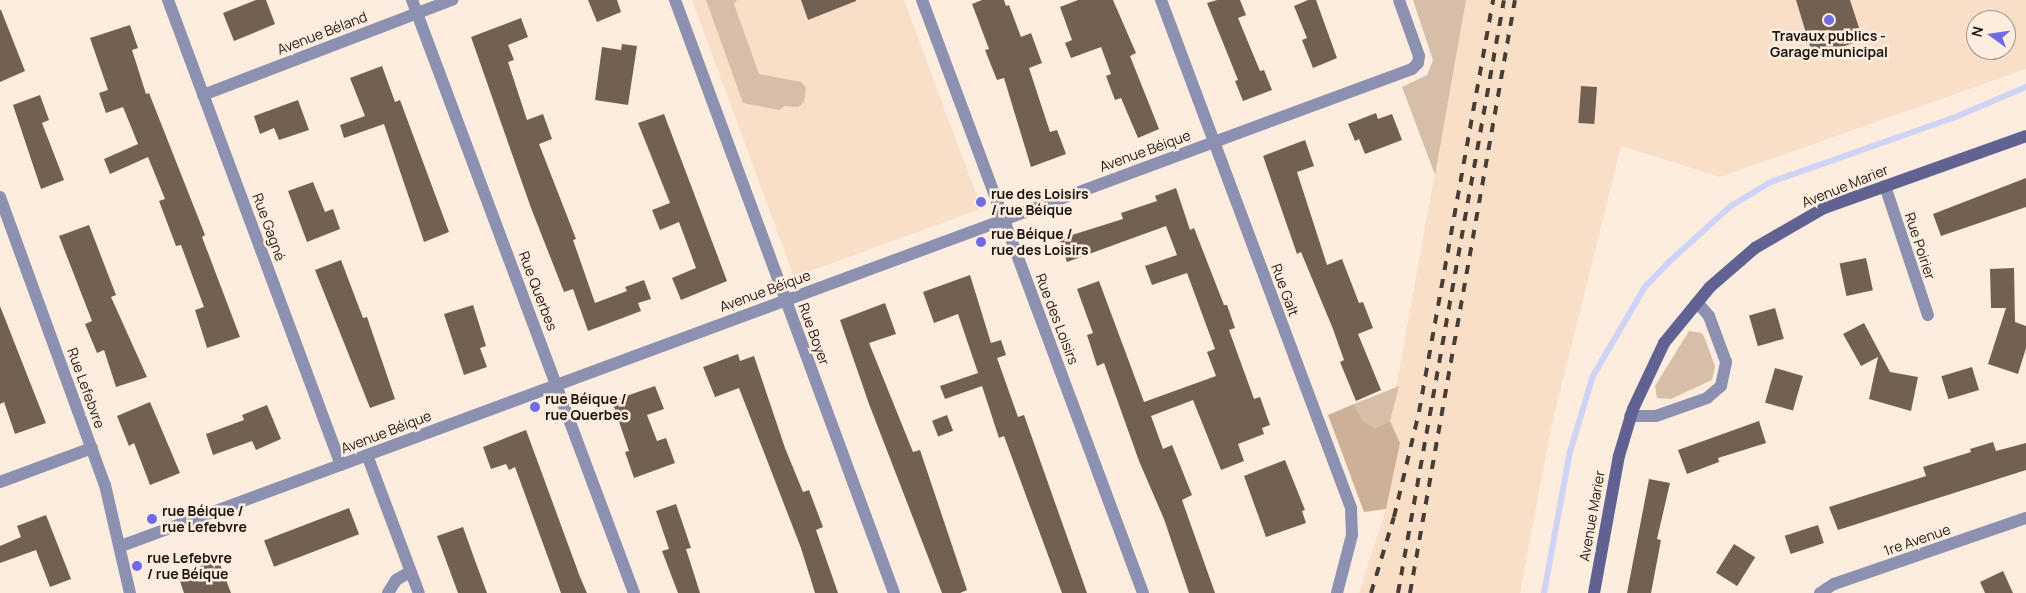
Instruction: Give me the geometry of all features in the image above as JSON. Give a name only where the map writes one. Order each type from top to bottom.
[{"type":"street","name":"Rue Gagné","points":[[168,0],[341,465]]},
{"type":"street","name":"Rue Querbes","points":[[412,0],[634,593]]},
{"type":"street","name":"Avenue Béland","points":[[203,95],[452,0]]},
{"type":"street","name":"Rue Boyer","points":[[675,0],[894,593]]},
{"type":"street","name":"Rue des Loisirs","points":[[922,0],[1002,219],[1143,593]]},
{"type":"street","name":"Rue Galt","points":[[1161,0],[1351,508],[1352,535],[1337,593]]},
{"type":"street","name":"Avenue Béique","points":[[121,546],[556,383],[1406,71],[1418,63],[1418,53],[1399,0]]},
{"type":"street","name":"Avenue Marier","points":[[1594,593],[1619,456],[1630,416],[1655,359],[1696,302],[1738,260],[1774,235],[1824,208],[2026,136]]},
{"type":"street","name":"Rue Poirier","points":[[1884,186],[1928,315]]},
{"type":"street","name":"Rue Lefebvre","points":[[0,197],[92,448],[121,546],[130,593]]},
{"type":"street","points":[[1630,416],[1656,416],[1706,398],[1721,386],[1726,362],[1709,316],[1696,302]]},
{"type":"street","points":[[0,482],[92,448]]},
{"type":"street","points":[[367,455],[419,593]]},
{"type":"street","name":"1re Avenue","points":[[1820,593],[1834,584],[2026,518]]},
{"type":"street","points":[[388,593],[396,580],[410,572]]},
{"type":"shaded area","points":[[692,0],[904,0],[980,204],[978,210],[794,277]]},
{"type":"shaded area","points":[[706,0],[737,0],[734,4],[759,74],[801,82],[806,88],[804,102],[798,107],[785,106],[779,110],[743,103]]},
{"type":"shaded area","points":[[1413,0],[1466,0],[1435,175],[1402,87],[1427,75],[1433,60]]},
{"type":"shaded area","points":[[1466,0],[2026,0],[2026,69],[1720,177],[1621,146],[1551,428],[1520,593],[1359,593],[1386,509],[1400,443],[1390,421]]},
{"type":"shaded area","points":[[1689,331],[1702,333],[1705,339],[1715,366],[1712,380],[1671,399],[1657,398],[1655,386]]},
{"type":"shaded area","points":[[1399,386],[1390,421],[1375,428],[1363,421],[1354,404]]},
{"type":"shaded area","points":[[1354,404],[1363,421],[1375,428],[1390,421],[1400,443],[1386,509],[1364,512],[1328,415]]},
{"type":"building","points":[[256,0],[266,0],[275,24],[234,41],[223,13]]},
{"type":"building","points":[[588,0],[617,0],[621,12],[597,22]]},
{"type":"building","points":[[801,0],[856,0],[856,1],[808,20]]},
{"type":"building","points":[[982,0],[1004,0],[1006,6],[1009,5],[1021,37],[1031,33],[1042,63],[1029,68],[1050,132],[1057,130],[1066,154],[1031,167],[1004,78],[997,80],[985,50],[989,49],[972,4]]},
{"type":"building","points":[[1078,0],[1113,0],[1136,53],[1130,56],[1159,129],[1138,138],[1121,98],[1115,100],[1106,76],[1111,74],[1101,47],[1071,58],[1065,43],[1072,40],[1060,7]]},
{"type":"building","points":[[1217,0],[1240,0],[1246,15],[1238,18],[1260,71],[1264,70],[1272,90],[1243,101],[1235,81],[1238,80],[1207,3]]},
{"type":"building","points":[[1308,0],[1316,0],[1337,58],[1313,68],[1302,40],[1307,38],[1294,6]]},
{"type":"building","name":"Travaux publics - Garage municipal","points":[[1796,0],[1850,0],[1863,40],[1813,56]]},
{"type":"building","points":[[0,10],[25,71],[0,82]]},
{"type":"building","points":[[521,18],[528,37],[508,45],[514,60],[508,62],[527,120],[543,114],[552,139],[539,144],[576,239],[573,240],[595,303],[627,291],[625,287],[644,280],[651,299],[638,303],[641,311],[588,331],[573,289],[564,292],[531,208],[471,37]]},
{"type":"building","points":[[130,25],[138,48],[132,50],[146,94],[149,93],[205,235],[202,237],[240,337],[207,348],[195,310],[204,307],[181,245],[176,246],[159,201],[165,199],[148,157],[110,174],[104,159],[138,144],[123,107],[106,113],[99,93],[108,90],[90,38]]},
{"type":"building","points":[[622,44],[637,46],[628,105],[595,100],[602,47],[621,50]]},
{"type":"building","points":[[382,66],[395,102],[400,100],[449,232],[424,242],[384,124],[344,138],[340,125],[365,116],[350,78]]},
{"type":"building","points":[[1581,86],[1597,87],[1594,124],[1578,123]]},
{"type":"building","points":[[40,95],[49,120],[42,123],[64,180],[41,189],[13,105]]},
{"type":"building","points":[[298,100],[309,130],[279,140],[274,128],[260,134],[254,116]]},
{"type":"building","points":[[1376,113],[1378,119],[1392,114],[1402,140],[1365,154],[1359,139],[1355,141],[1348,124]]},
{"type":"building","points":[[664,114],[727,281],[681,300],[672,278],[696,268],[679,222],[660,230],[652,210],[670,203],[638,123]]},
{"type":"building","points":[[1305,140],[1314,166],[1297,172],[1327,265],[1342,259],[1359,303],[1363,302],[1373,328],[1358,334],[1381,390],[1356,401],[1340,362],[1344,360],[1333,329],[1301,252],[1297,254],[1263,156]]},
{"type":"building","points":[[2026,178],[2026,207],[1941,236],[1933,214]]},
{"type":"building","points":[[313,182],[325,212],[333,209],[340,229],[307,242],[288,191]]},
{"type":"building","points":[[1176,188],[1190,230],[1194,228],[1224,305],[1227,305],[1235,328],[1229,330],[1254,399],[1260,397],[1270,425],[1262,428],[1264,434],[1238,444],[1244,461],[1221,470],[1193,400],[1151,416],[1163,449],[1172,445],[1192,495],[1182,500],[1215,593],[1189,593],[1164,519],[1139,461],[1104,363],[1097,366],[1087,335],[1093,333],[1077,289],[1099,281],[1144,402],[1216,376],[1207,352],[1215,349],[1187,273],[1152,285],[1145,266],[1177,255],[1166,226],[1067,262],[1059,239],[1123,219],[1121,213],[1157,201],[1155,196]]},
{"type":"building","points":[[89,225],[116,295],[111,297],[147,377],[116,387],[104,350],[97,353],[85,324],[92,321],[59,236]]},
{"type":"building","points":[[1866,258],[1873,290],[1846,296],[1840,264]]},
{"type":"building","points":[[341,260],[363,318],[367,317],[395,399],[370,408],[315,270]]},
{"type":"building","points":[[2014,268],[2015,322],[2026,326],[2026,348],[2018,374],[1988,364],[2006,308],[1991,308],[1990,269]]},
{"type":"building","points":[[970,275],[991,343],[1001,340],[1006,355],[997,358],[1018,417],[1024,415],[1087,593],[1062,593],[1004,436],[999,438],[982,386],[945,399],[940,386],[978,373],[958,314],[934,323],[923,292]]},
{"type":"building","points":[[885,303],[896,334],[869,343],[913,452],[920,450],[967,590],[960,593],[942,593],[869,404],[840,320]]},
{"type":"building","points":[[473,305],[486,346],[480,348],[487,367],[464,375],[444,314]]},
{"type":"building","points":[[0,306],[46,423],[15,434],[4,402],[0,404]]},
{"type":"building","points":[[1775,308],[1784,339],[1758,346],[1749,315]]},
{"type":"building","points":[[1864,323],[1890,372],[1918,377],[1911,411],[1869,399],[1878,357],[1861,366],[1843,334]]},
{"type":"building","points":[[738,354],[740,361],[754,356],[785,448],[803,492],[809,490],[823,527],[816,530],[838,593],[815,593],[801,548],[739,388],[715,397],[703,367]]},
{"type":"building","points":[[1972,367],[1979,390],[1948,399],[1941,376]]},
{"type":"building","points":[[1775,368],[1803,376],[1793,411],[1765,403]]},
{"type":"building","points":[[655,386],[664,409],[647,415],[657,441],[666,438],[675,463],[634,478],[625,452],[629,451],[612,401]]},
{"type":"building","points":[[150,402],[180,473],[150,485],[134,443],[129,446],[117,416]]},
{"type":"building","points":[[267,405],[281,439],[256,450],[252,441],[213,455],[206,434],[244,420],[242,415]]},
{"type":"building","points":[[947,415],[953,431],[938,437],[932,421]]},
{"type":"building","points":[[1759,421],[1766,443],[1718,458],[1719,462],[1687,474],[1678,450]]},
{"type":"building","points":[[526,430],[587,593],[561,593],[515,467],[509,470],[506,464],[491,469],[483,447]]},
{"type":"building","points":[[1993,442],[1996,451],[2026,443],[2026,470],[1838,530],[1829,507],[1926,476],[1923,467],[1971,452],[1970,449]]},
{"type":"building","points":[[1285,460],[1305,510],[1302,511],[1306,523],[1266,537],[1244,476]]},
{"type":"building","points":[[1649,479],[1670,483],[1657,539],[1661,540],[1651,593],[1627,593]]},
{"type":"building","points":[[676,504],[691,548],[686,549],[700,593],[678,593],[662,551],[669,549],[656,511]]},
{"type":"building","points":[[349,508],[359,534],[274,567],[264,541]]},
{"type":"building","points":[[46,515],[71,579],[50,587],[36,550],[0,563],[0,546],[21,537],[17,526]]},
{"type":"building","points":[[1818,525],[1824,543],[1791,554],[1785,536]]},
{"type":"building","points":[[463,527],[487,593],[458,593],[437,536]]},
{"type":"building","points":[[1734,544],[1755,557],[1737,586],[1716,573]]},
{"type":"building","points":[[218,559],[231,593],[184,593],[178,575]]},
{"type":"building","points":[[2003,571],[2013,593],[1985,593],[1980,582]]},
{"type":"waterway","points":[[1544,593],[1570,452],[1593,376],[1645,287],[1669,262],[1731,206],[1771,182],[1953,118],[2026,87]]},
{"type":"railway","points":[[1371,593],[1394,517],[1419,412],[1493,0]]},
{"type":"railway","points":[[1398,593],[1504,0]]},
{"type":"railway","points":[[1410,593],[1515,0]]},
{"type":"place","name":"Travaux publics - Garage municipal","points":[[1829,20]]},
{"type":"place","name":"rue des Loisirs / rue Béique","points":[[981,202]]},
{"type":"place","name":"rue Béique / rue des Loisirs","points":[[981,242]]},
{"type":"place","name":"rue Béique / rue Querbes","points":[[535,407]]},
{"type":"place","name":"rue Béique / rue Lefebvre","points":[[152,519]]},
{"type":"place","name":"rue Lefebvre / rue Béique","points":[[137,566]]}]
